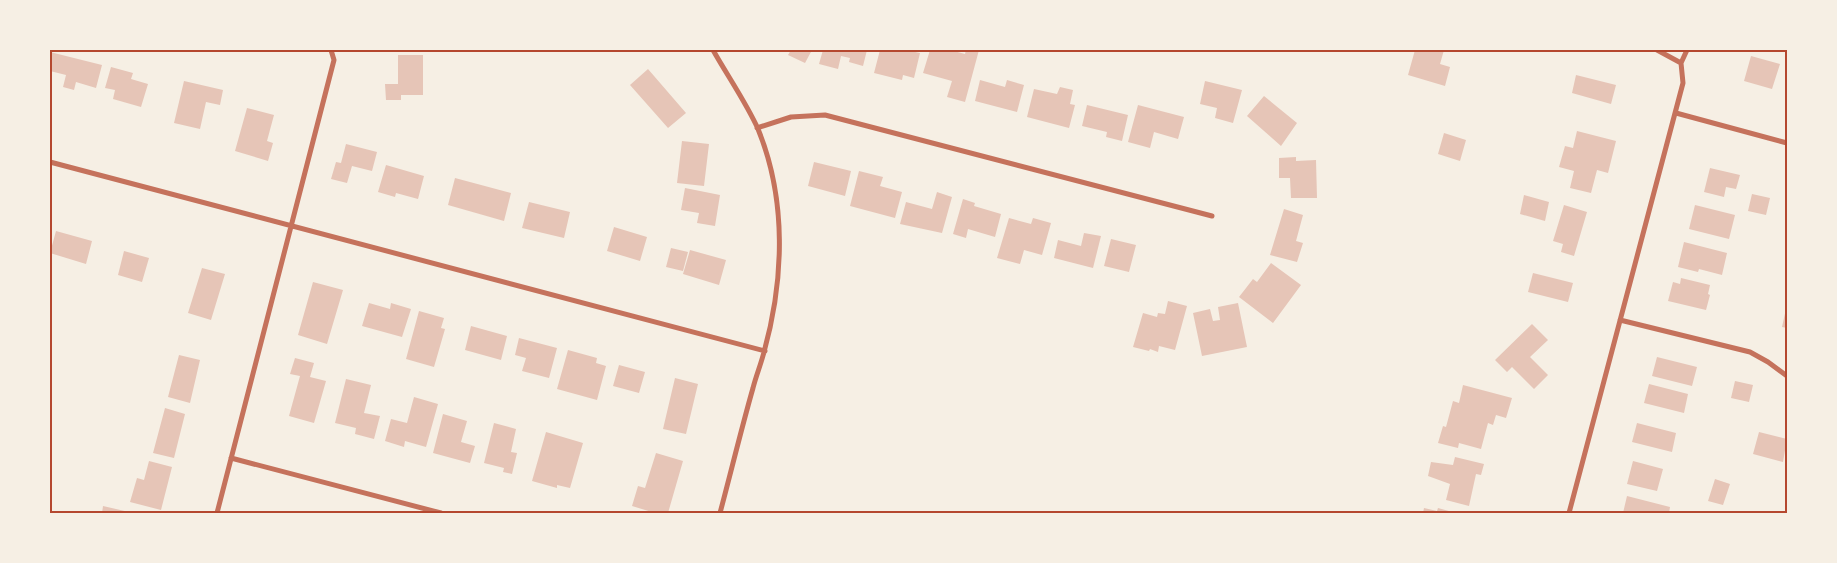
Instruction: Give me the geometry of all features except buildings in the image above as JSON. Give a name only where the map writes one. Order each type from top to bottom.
[{"type":"street","points":[[216,513],[334,60],[331,50]]},
{"type":"street","points":[[713,50],[757,128],[765,150],[773,181],[781,241],[776,294],[764,351],[720,513]]},
{"type":"street","points":[[1657,50],[1681,63]]},
{"type":"street","points":[[1569,513],[1684,83],[1681,63],[1687,50]]},
{"type":"street","points":[[1676,113],[1787,143]]},
{"type":"street","points":[[757,128],[791,117],[825,115],[1212,216]]},
{"type":"street","points":[[50,162],[764,351]]},
{"type":"street","points":[[1620,320],[1750,352],[1787,376]]},
{"type":"street","points":[[231,458],[441,513]]}]
